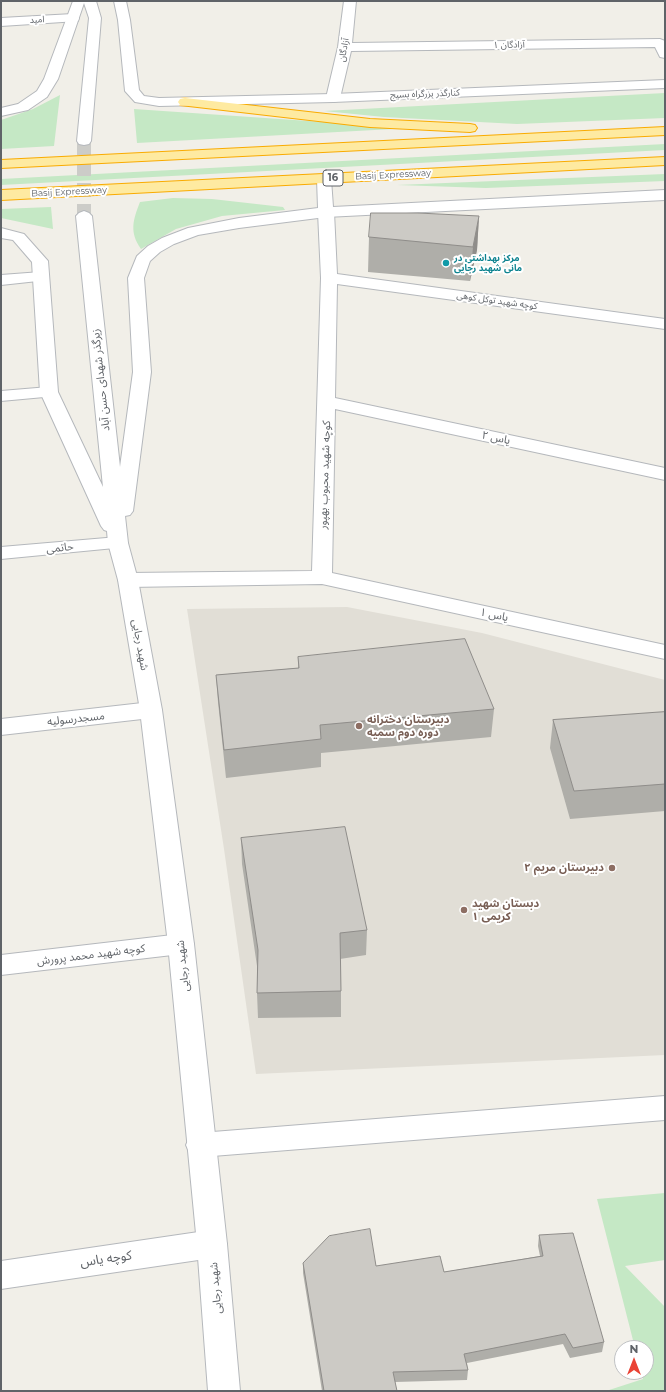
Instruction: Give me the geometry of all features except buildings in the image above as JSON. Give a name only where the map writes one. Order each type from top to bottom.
[{"type":"highway","points":[[185,102],[370,123],[597,134]]},
{"type":"highway","points":[[1,164],[665,131]]},
{"type":"highway","name":"Basij Expressway","points":[[1,195],[665,161]]},
{"type":"street","points":[[1,112],[23,107],[42,94],[51,79],[79,1]]},
{"type":"street","points":[[84,141],[95,18],[90,1]]},
{"type":"street","points":[[95,18],[105,1]]},
{"type":"street","name":"کنارگذر بزرگراه بسیج","points":[[120,1],[124,20],[132,91],[140,99],[159,102],[333,98],[665,84]]},
{"type":"street","name":"آزادگان","points":[[333,98],[345,47],[350,1]]},
{"type":"street","name":"امید","points":[[1,22],[73,18]]},
{"type":"street","name":"آزادگان ۱","points":[[345,47],[660,43],[665,54]]},
{"type":"street","name":"کوچه شهید محبوب بهپور","points":[[322,577],[330,278],[324,179]]},
{"type":"street","points":[[118,544],[142,372],[136,278],[143,259],[154,249],[168,241],[194,231],[239,222],[326,212],[665,195]]},
{"type":"street","name":"زیرگذر شهدای حسن آباد","points":[[84,216],[118,544]]},
{"type":"street","points":[[1,233],[18,237],[40,261],[49,392],[118,544]]},
{"type":"street","points":[[1,280],[41,277]]},
{"type":"street","name":"کوچه شهید توکل کوهی","points":[[330,278],[665,324]]},
{"type":"street","points":[[1,396],[49,392]]},
{"type":"street","name":"یاس ۲","points":[[327,402],[665,474]]},
{"type":"street","name":"حاتمی","points":[[1,553],[118,544]]},
{"type":"street","name":"شهید رجایی","points":[[118,544],[128,580],[151,710],[181,944],[200,1145],[212,1244],[224,1391]]},
{"type":"street","points":[[128,580],[322,577]]},
{"type":"street","name":"یاس ۱","points":[[322,577],[665,652]]},
{"type":"street","name":"مسجدرسولیه","points":[[1,727],[151,710]]},
{"type":"street","name":"کوچه شهید محمد پرورش","points":[[1,965],[181,944]]},
{"type":"street","points":[[200,1145],[665,1108]]},
{"type":"street","name":"کوچه یاس","points":[[1,1275],[212,1244]]},
{"type":"shaded area","points":[[347,607],[482,633],[665,680],[665,1055],[256,1074],[224,849],[187,609]]},
{"type":"green space","points":[[665,93],[665,118],[517,124],[384,117],[324,111]]},
{"type":"green space","points":[[60,95],[54,146],[1,149],[1,120],[33,109]]},
{"type":"green space","points":[[134,109],[411,128],[137,143]]},
{"type":"green space","points":[[665,144],[665,150],[1,185],[1,179]]},
{"type":"green space","points":[[665,174],[665,181],[486,188],[397,185]]},
{"type":"green space","points":[[173,198],[212,199],[283,207],[285,210],[222,216],[176,229],[141,249],[137,243],[133,226],[140,202]]},
{"type":"green space","points":[[51,207],[53,229],[1,218],[1,209]]},
{"type":"green space","points":[[665,1193],[665,1260],[625,1266],[665,1307],[665,1391],[606,1391],[640,1380],[654,1380],[654,1340],[633,1340],[597,1199]]},
{"type":"tunnel","points":[[84,141],[84,216]]},
{"type":"place","name":"مرکز بهداشتی در مانی شهید رجایی","points":[[446,263]]},
{"type":"place","name":"دبیرستان دخترانه دوره دوم سمیه","points":[[359,726]]},
{"type":"place","name":"دبیرستان مریم ۲","points":[[612,868]]},
{"type":"place","name":"دبستان شهید کریمی ۱","points":[[464,910]]}]
